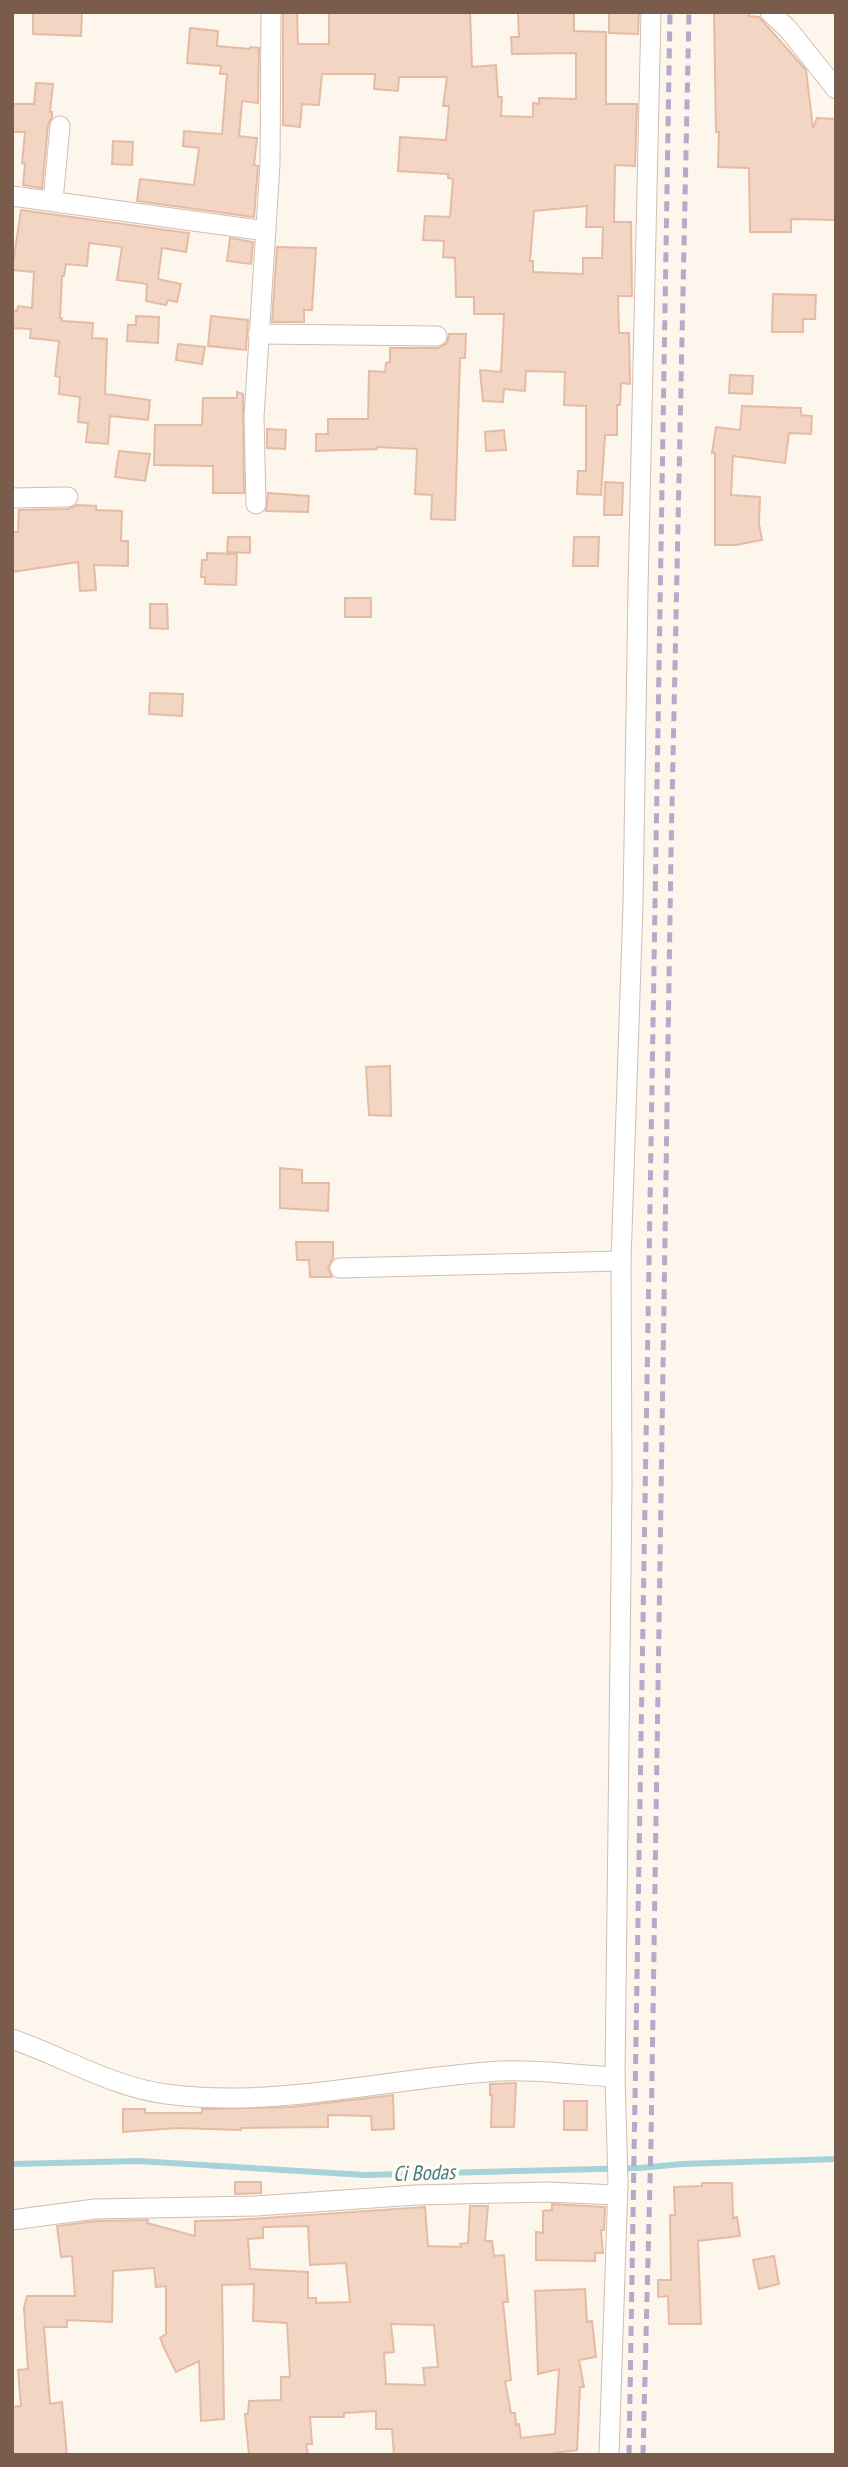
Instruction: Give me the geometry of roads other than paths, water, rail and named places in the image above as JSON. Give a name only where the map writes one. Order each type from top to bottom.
[{"type":"street","points":[[256,504],[254,417],[270,164],[271,12]]},
{"type":"street","points":[[609,2455],[618,2143],[615,2077],[622,1486],[621,1261],[633,905],[652,12]]},
{"type":"street","points":[[770,12],[788,29],[836,89]]},
{"type":"street","points":[[53,201],[60,126]]},
{"type":"street","points":[[12,196],[266,231]]},
{"type":"street","points":[[258,334],[437,336]]},
{"type":"street","points":[[12,498],[68,497]]},
{"type":"street","points":[[340,1268],[621,1261]]},
{"type":"street","points":[[12,2039],[133,2088],[192,2096],[251,2097],[351,2089],[500,2071],[615,2077]]},
{"type":"street","points":[[12,2220],[94,2210],[256,2206],[416,2195],[617,2189]]},
{"type":"waterway","name":"Ci Bodas","points":[[12,2164],[138,2161],[365,2175],[639,2168],[836,2159]]},
{"type":"railway","points":[[629,2455],[670,12]]},
{"type":"railway","points":[[643,2455],[651,2142],[671,852],[689,12]]}]
